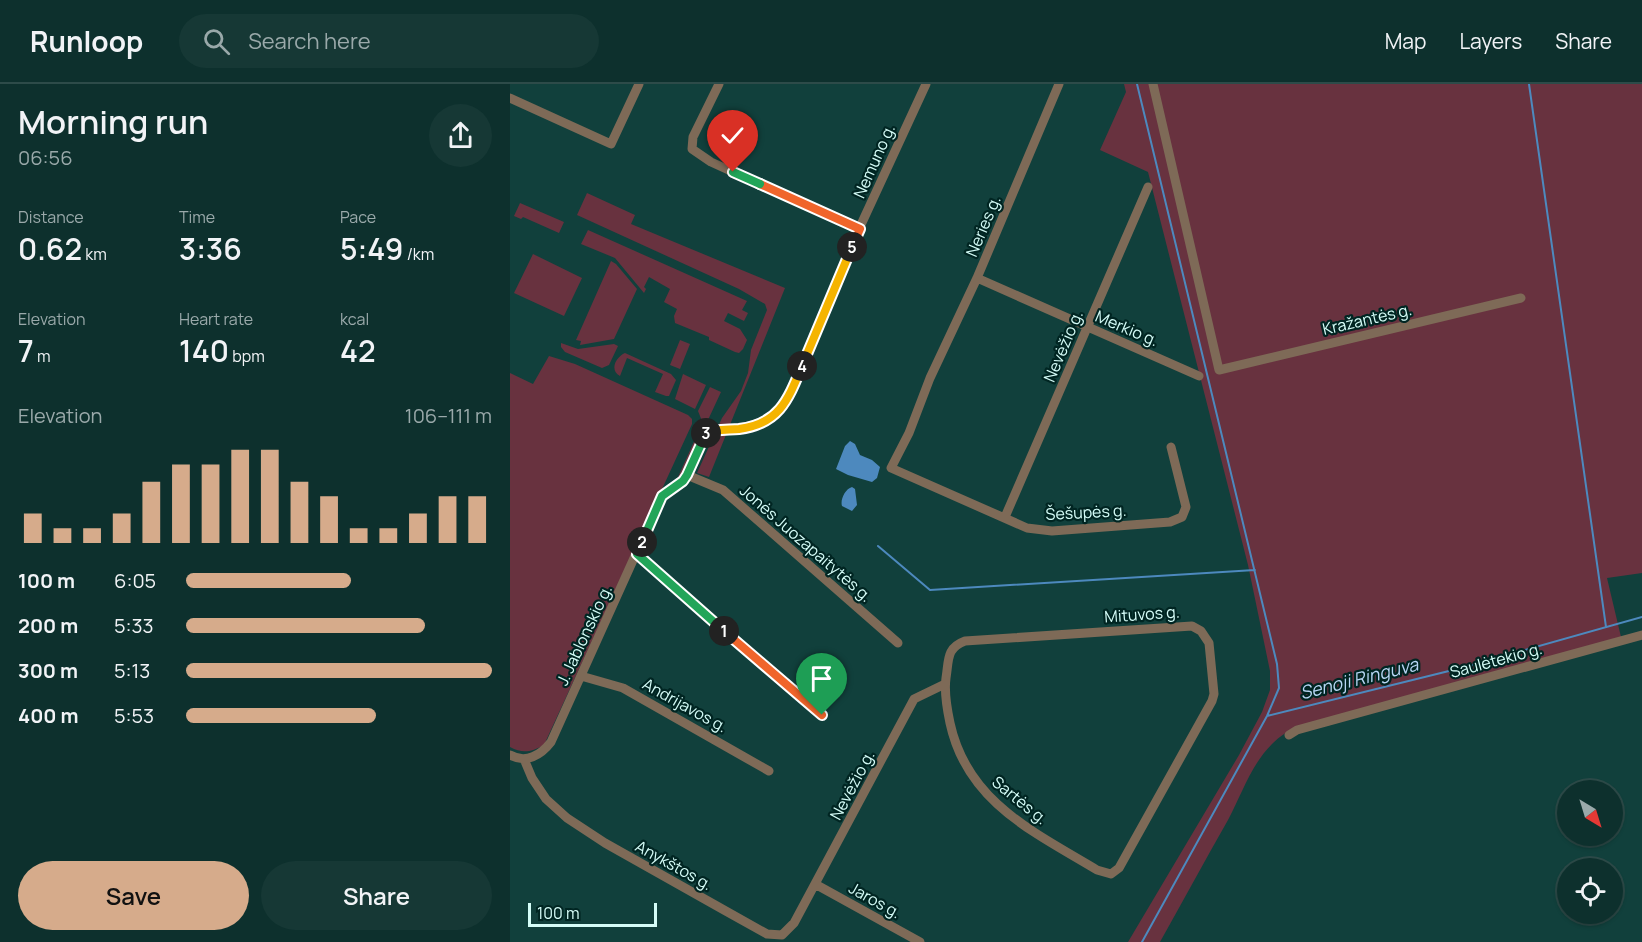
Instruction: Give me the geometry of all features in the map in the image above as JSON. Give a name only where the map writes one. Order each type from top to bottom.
[{"type":"street","points":[[510,98],[611,144],[639,84]]},
{"type":"street","points":[[719,84],[693,137],[692,149],[711,162],[860,229]]},
{"type":"street","name":"Nemuno g.","points":[[687,475],[707,432],[758,425],[781,410],[788,399],[860,229],[926,84]]},
{"type":"street","name":"Neries g.","points":[[918,406],[977,278],[1059,84]]},
{"type":"street","name":"Kražantės g.","points":[[1153,84],[1219,370],[1521,298]]},
{"type":"street","name":"Nevėžio g.","points":[[1005,518],[1148,187]]},
{"type":"street","name":"Merkio g.","points":[[977,278],[1199,376]]},
{"type":"street","name":"Šešupės g.","points":[[918,406],[909,433],[891,468],[1027,528],[1052,531],[1170,522],[1182,517],[1186,507],[1171,447]]},
{"type":"street","name":"J. Jablonskio g.","points":[[524,759],[540,754],[551,742],[662,496],[683,481],[687,475]]},
{"type":"street","name":"Jonės Juozapaitytės g.","points":[[687,475],[723,490],[898,643]]},
{"type":"street","points":[[637,554],[822,715]]},
{"type":"street","name":"Mituvos g.","points":[[954,645],[965,641],[1192,626],[1201,631],[1209,643],[1214,694],[1212,701],[1119,868],[1111,874]]},
{"type":"street","name":"Saulėtekio g.","points":[[1289,735],[1320,724],[1642,635]]},
{"type":"street","name":"Sartės g.","points":[[954,645],[950,651],[945,684],[948,714],[954,744],[976,783],[992,801],[1022,824],[1097,870],[1111,874]]},
{"type":"street","name":"Andrijavos g.","points":[[581,676],[623,688],[769,771]]},
{"type":"street","name":"Nevėžio g.","points":[[815,884],[914,699],[945,684]]},
{"type":"street","points":[[510,755],[524,759]]},
{"type":"street","name":"Anykštos g.","points":[[524,759],[532,778],[546,799],[567,818],[605,843],[767,933],[782,935],[794,923],[815,884]]},
{"type":"street","name":"Jaros g.","points":[[815,884],[920,942]]},
{"type":"shaded area","points":[[1124,84],[1642,84],[1642,573],[1607,578],[1621,637],[1287,732],[1276,740],[1259,760],[1160,942],[1128,942],[1262,712],[1270,690],[1270,671],[1248,565],[1148,172],[1100,150],[1126,92]]},
{"type":"shaded area","points":[[587,193],[635,215],[631,224],[785,288],[709,477],[697,473],[722,418],[741,391],[748,373],[751,350],[767,310],[765,304],[739,289],[577,215]]},
{"type":"shaded area","points":[[520,203],[564,222],[559,233],[523,217],[521,219],[514,216]]},
{"type":"shaded area","points":[[588,230],[747,301],[742,310],[748,313],[744,321],[728,313],[724,321],[740,329],[747,340],[743,349],[739,353],[735,352],[709,340],[709,337],[675,323],[674,316],[677,309],[664,302],[670,289],[649,277],[644,293],[615,258],[581,244]]},
{"type":"shaded area","points":[[533,254],[582,278],[564,316],[514,293]]},
{"type":"shaded area","points":[[611,261],[637,289],[614,339],[580,345],[581,341],[576,340]]},
{"type":"shaded area","points":[[680,340],[690,344],[680,369],[670,365]]},
{"type":"shaded area","points":[[561,343],[578,349],[614,344],[618,346],[609,365],[602,368],[565,352]]},
{"type":"shaded area","points":[[625,353],[671,374],[676,380],[669,396],[655,392],[663,374],[627,358],[620,376],[614,367],[619,357]]},
{"type":"shaded area","points":[[549,356],[575,364],[688,415],[692,419],[692,424],[544,745],[531,751],[523,751],[510,747],[510,373],[533,384]]},
{"type":"shaded area","points":[[683,374],[706,385],[695,409],[675,399]]},
{"type":"shaded area","points":[[710,387],[721,392],[681,478],[678,477],[701,426],[702,421],[698,411]]},
{"type":"water","points":[[850,441],[855,444],[860,455],[872,460],[880,467],[877,478],[872,482],[836,469],[845,446]]},
{"type":"water","points":[[852,487],[855,489],[857,505],[852,511],[842,506],[842,498],[845,492]]},
{"type":"waterway","points":[[1137,84],[1277,664],[1279,688],[1267,716],[1142,942]]},
{"type":"waterway","points":[[1529,84],[1606,627]]},
{"type":"waterway","points":[[878,546],[930,590],[1255,570]]},
{"type":"waterway","name":"Senoji Ringuva","points":[[1465,667],[1642,617]]},
{"type":"waterway","name":"Senoji Ringuva","points":[[1267,716],[1457,669]]},
{"type":"route","points":[[733,172],[860,229],[788,399],[781,410],[758,425],[707,432],[683,481],[662,496],[637,554],[822,715]]}]
